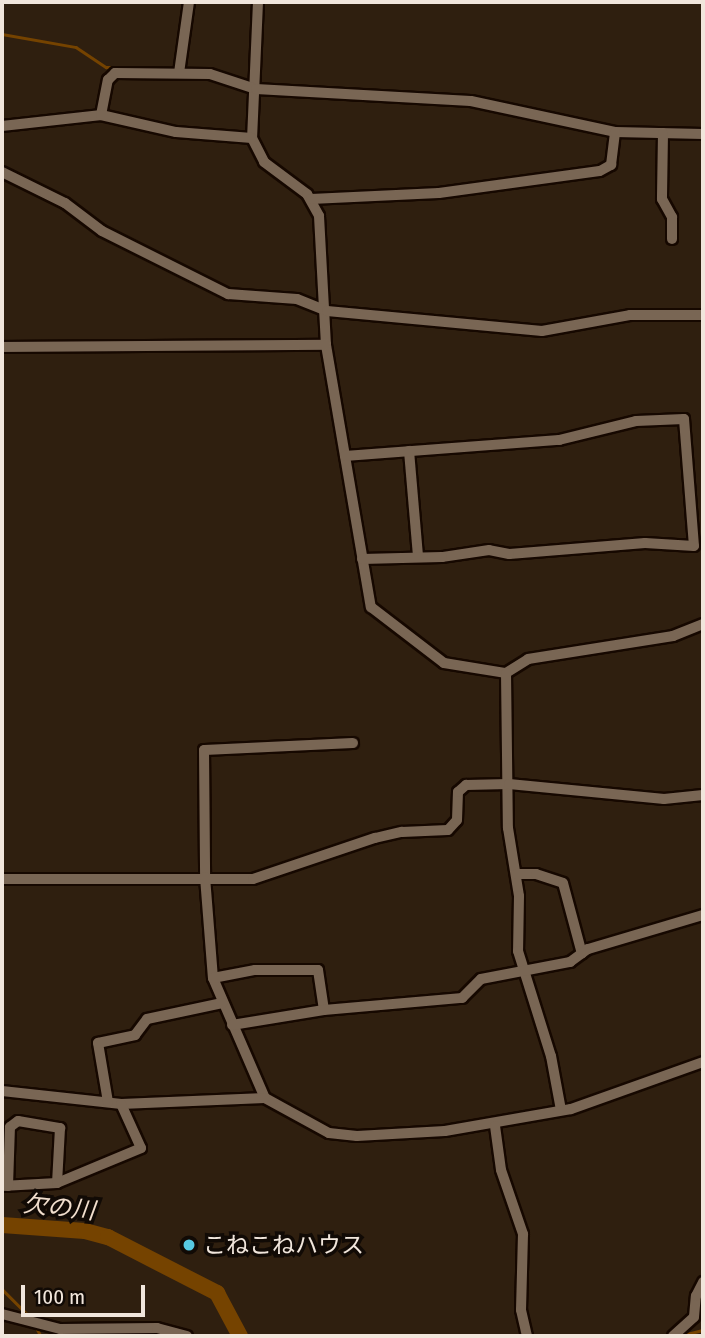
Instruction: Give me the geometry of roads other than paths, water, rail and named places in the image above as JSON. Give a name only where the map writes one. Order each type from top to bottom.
[{"type":"street","points":[[179,74],[189,2]]},
{"type":"street","points":[[258,2],[252,138],[264,162],[311,200],[319,216],[327,311],[327,350],[371,607],[382,619],[444,663],[506,673],[528,659],[638,638],[673,636],[703,624]]},
{"type":"street","points":[[101,115],[108,80],[115,73],[210,74],[256,89],[471,102],[615,132],[703,134]]},
{"type":"street","points":[[2,125],[101,115],[176,132],[252,138]]},
{"type":"street","points":[[311,200],[439,193],[600,171],[611,165],[615,132]]},
{"type":"street","points":[[663,133],[662,199],[672,218],[672,239]]},
{"type":"street","points":[[2,172],[65,203],[102,231],[228,294],[297,299],[327,311],[542,331],[630,315],[703,316]]},
{"type":"street","points":[[2,347],[327,350]]},
{"type":"street","points":[[345,456],[559,440],[636,421],[684,419],[694,546],[645,543],[362,559]]},
{"type":"street","points":[[410,451],[418,557]]},
{"type":"street","points":[[506,673],[508,828],[516,874],[522,968],[551,1056],[561,1110]]},
{"type":"street","points":[[265,1098],[213,978],[205,877],[204,750],[353,743]]},
{"type":"street","points":[[2,879],[253,879],[375,838],[447,830],[457,820],[460,787],[509,784],[664,799],[703,795]]},
{"type":"street","points":[[516,874],[536,874],[563,883],[582,954]]},
{"type":"street","points":[[232,1025],[324,1010],[462,998],[481,979],[522,968],[570,962],[582,954],[703,915]]},
{"type":"street","points":[[213,978],[255,970],[318,970],[324,1010]]},
{"type":"street","points":[[108,1102],[98,1042],[135,1035],[147,1019],[222,1003]]},
{"type":"street","points":[[2,1090],[121,1104],[265,1098],[301,1120],[338,1134],[405,1135],[495,1126],[561,1110],[703,1062]]},
{"type":"street","points":[[57,1183],[60,1128],[18,1121],[10,1127],[5,1186],[57,1183],[141,1148],[121,1104]]},
{"type":"street","points":[[495,1126],[501,1170],[523,1234],[521,1310],[527,1336]]},
{"type":"street","points":[[673,1336],[694,1317],[695,1296],[703,1282]]},
{"type":"street","points":[[2,1314],[60,1329],[157,1328],[187,1336]]},
{"type":"waterway","points":[[2,34],[76,47],[106,67],[130,68]]},
{"type":"waterway","name":"欠の川","points":[[2,1225],[85,1231],[108,1237],[217,1293],[240,1336]]},
{"type":"waterway","points":[[2,1289],[31,1318]]},
{"type":"waterway","points":[[36,1327],[41,1336]]},
{"type":"waterway","name":"欠の川","points":[[679,1336],[703,1330]]},
{"type":"waterway","points":[[110,1333],[128,1336]]},
{"type":"place","name":"こねこねハウス","points":[[189,1245]]}]
